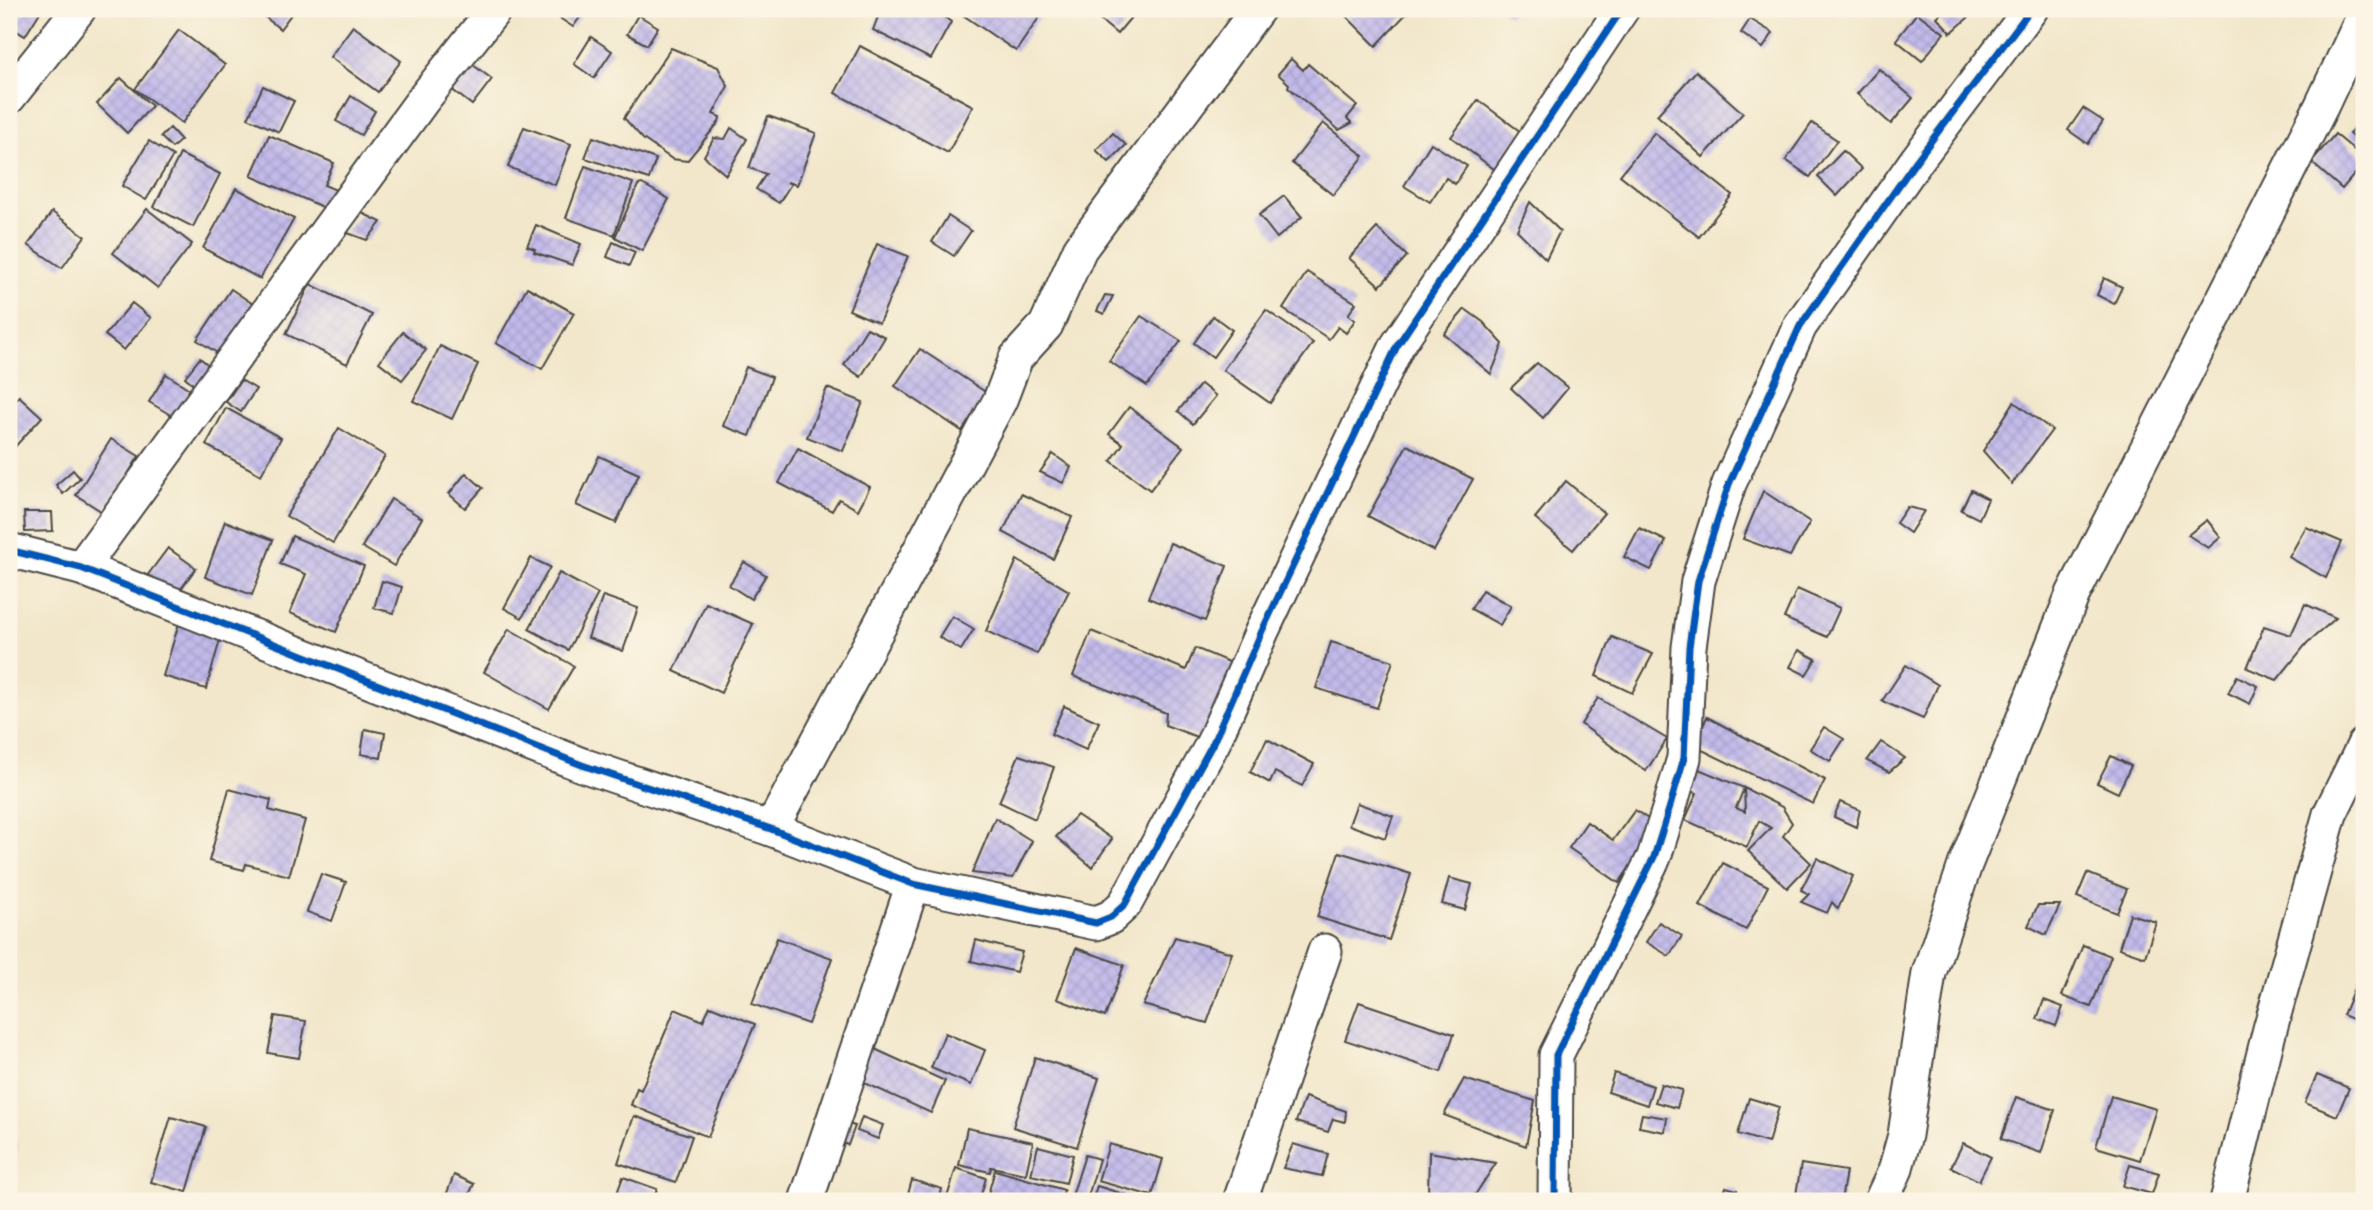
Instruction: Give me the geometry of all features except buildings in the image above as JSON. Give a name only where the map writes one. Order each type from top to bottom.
[{"type":"street","points":[[9,97],[79,9]]},
{"type":"street","points":[[81,568],[422,101],[495,9]]},
{"type":"street","points":[[771,829],[1000,400],[1016,358],[1046,325],[1080,249],[1258,9]]},
{"type":"street","points":[[9,550],[81,568],[582,765],[771,829],[913,884],[1096,923],[1111,918],[1125,904],[1213,743],[1268,619],[1398,346],[1622,9]]},
{"type":"street","points":[[1555,1201],[1556,1055],[1654,857],[1670,806],[1684,758],[1689,647],[1698,581],[1729,484],[1800,326],[1916,161],[2031,9]]},
{"type":"street","points":[[1881,1201],[1895,1171],[1905,1135],[1929,973],[1965,865],[2073,594],[2322,105],[2364,15]]},
{"type":"street","points":[[2227,1201],[2327,824],[2364,745]]},
{"type":"street","points":[[806,1201],[913,884]]},
{"type":"street","points":[[1240,1201],[1325,951]]},
{"type":"cycle path","points":[[9,550],[81,568],[582,765],[771,829],[913,884],[1096,923],[1111,917],[1125,904],[1213,743],[1262,631],[1397,346],[1622,9]]},
{"type":"cycle path","points":[[1555,1201],[1556,1055],[1654,857],[1670,806],[1684,758],[1689,647],[1698,581],[1729,484],[1800,326],[1916,161],[2031,9]]}]
